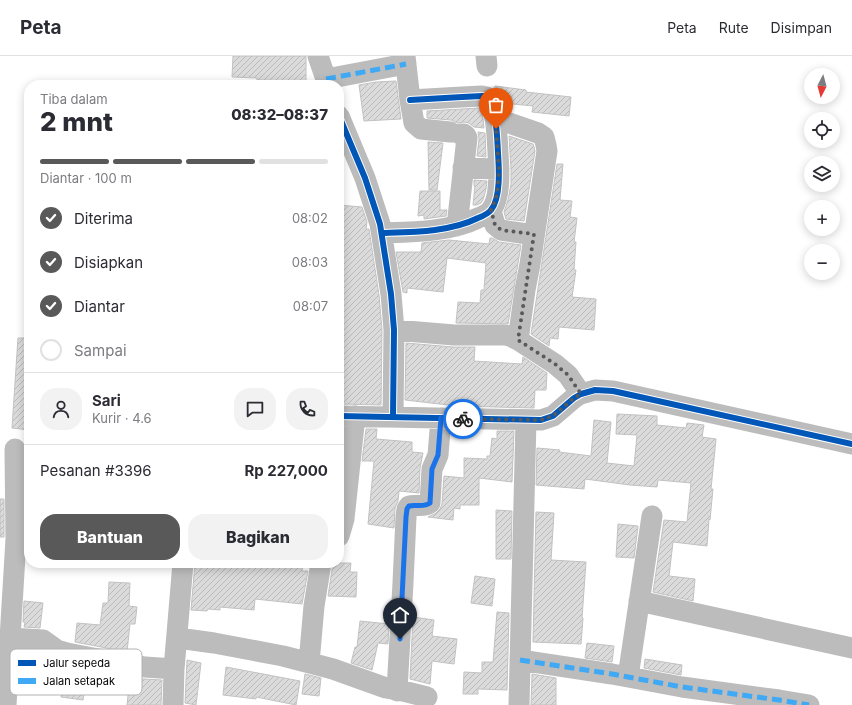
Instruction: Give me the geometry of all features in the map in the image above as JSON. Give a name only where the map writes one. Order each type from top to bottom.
[{"type":"street","points":[[318,56],[326,80]]},
{"type":"street","points":[[334,80],[405,60],[414,123],[421,129],[464,134],[467,138],[457,226]]},
{"type":"street","points":[[382,233],[412,232],[470,223],[491,210],[496,198],[499,169],[495,118],[491,102],[487,97],[462,96],[410,100]]},
{"type":"street","points":[[495,118],[538,133],[544,137],[547,151],[518,340]]},
{"type":"street","points":[[344,128],[365,178],[382,233],[391,294],[394,330],[393,417]]},
{"type":"street","points":[[463,168],[499,169]]},
{"type":"street","points":[[491,210],[495,225],[501,230],[534,234]]},
{"type":"street","points":[[394,330],[510,336],[555,364],[568,375],[581,394]]},
{"type":"street","points":[[344,519],[347,416],[541,420],[553,416],[581,394],[595,390],[613,391],[852,444]]},
{"type":"street","points":[[397,691],[407,509],[409,506],[421,506],[430,503],[432,469],[438,455],[441,418]]},
{"type":"street","points":[[518,705],[526,420]]},
{"type":"street","points":[[6,705],[16,539],[15,449]]},
{"type":"street","points":[[628,677],[652,516]]},
{"type":"street","points":[[173,705],[174,669],[184,568]]},
{"type":"street","points":[[309,663],[314,606],[320,568]]},
{"type":"street","points":[[639,601],[852,648]]},
{"type":"street","points":[[10,638],[34,638],[43,640],[56,649]]},
{"type":"street","points":[[178,638],[283,656],[333,669],[397,691],[427,697]]},
{"type":"street","points":[[520,660],[682,687],[809,705]]},
{"type":"street","points":[[142,667],[174,669]]},
{"type":"building","points":[[233,56],[306,56],[306,80],[257,80],[257,78],[232,77]]},
{"type":"building","points":[[396,81],[401,119],[364,121],[359,85]]},
{"type":"building","points":[[495,86],[526,90],[526,92],[571,97],[569,116],[532,112],[533,106],[503,103],[494,88]]},
{"type":"building","points":[[480,108],[484,128],[474,127],[469,123],[464,122],[457,123],[451,120],[427,118],[427,111]]},
{"type":"building","points":[[478,132],[485,133],[486,157],[477,156],[479,139]]},
{"type":"building","points":[[509,136],[533,144],[535,151],[524,221],[506,219],[504,212],[511,184]]},
{"type":"building","points":[[428,142],[443,143],[437,190],[429,190]]},
{"type":"building","points":[[557,164],[563,164],[560,200],[572,201],[570,217],[577,218],[574,242],[576,242],[574,270],[576,270],[572,297],[596,299],[594,330],[559,327],[558,339],[550,338],[549,346],[531,334]]},
{"type":"building","points":[[474,180],[487,181],[483,200],[477,205],[473,205],[475,186]]},
{"type":"building","points":[[420,191],[440,191],[440,210],[447,210],[446,216],[424,219],[424,215],[418,216]]},
{"type":"building","points":[[344,205],[362,207],[367,222],[366,229],[369,229],[379,295],[382,330],[381,405],[344,404]]},
{"type":"building","points":[[490,238],[499,242],[521,245],[508,324],[456,323],[458,302],[480,303],[481,290],[484,290],[486,263],[447,258],[443,292],[407,288],[407,293],[403,292],[396,252],[421,252],[422,243],[449,240],[489,244]]},
{"type":"building","points":[[18,338],[24,338],[24,429],[12,428]]},
{"type":"building","points":[[406,343],[453,347],[475,347],[474,361],[522,364],[523,357],[547,373],[546,390],[535,390],[534,408],[457,406],[405,400]]},
{"type":"building","points":[[617,414],[657,416],[657,425],[686,428],[687,423],[704,425],[702,437],[716,439],[711,489],[713,489],[707,546],[673,542],[669,576],[695,579],[693,601],[653,592],[664,520],[687,522],[691,483],[658,480],[657,487],[585,479],[584,489],[536,485],[537,448],[560,450],[559,452],[591,456],[594,420],[611,422],[607,463],[634,466],[637,435],[616,434]]},
{"type":"building","points":[[366,429],[377,429],[376,439],[412,442],[412,452],[423,453],[420,468],[419,493],[399,491],[398,501],[395,508],[394,528],[368,524],[374,461],[362,461]]},
{"type":"building","points":[[497,431],[514,431],[512,482],[479,478],[479,505],[460,505],[460,509],[454,508],[453,520],[428,517],[436,513],[442,504],[444,476],[464,478],[464,458],[487,459],[487,456],[490,456],[492,438],[497,439]]},
{"type":"building","points":[[0,499],[4,499],[4,537],[0,537]]},
{"type":"building","points":[[496,510],[512,511],[511,559],[496,559]]},
{"type":"building","points":[[536,512],[554,513],[551,560],[586,562],[581,644],[533,642]]},
{"type":"building","points":[[618,524],[638,526],[634,558],[616,557]]},
{"type":"building","points":[[344,563],[351,563],[350,572],[357,572],[356,597],[328,596],[332,568],[344,568]]},
{"type":"building","points":[[195,568],[302,568],[302,571],[308,571],[302,604],[255,599],[254,610],[220,607],[220,610],[191,610]]},
{"type":"building","points":[[475,576],[495,579],[492,606],[471,603]]},
{"type":"building","points":[[109,582],[130,583],[129,606],[137,607],[135,624],[130,624],[127,649],[111,649],[75,642],[77,623],[100,625],[103,603],[108,603]]},
{"type":"building","points":[[24,601],[43,603],[40,628],[24,627]]},
{"type":"building","points":[[497,612],[509,613],[507,690],[478,689],[478,694],[463,694],[464,672],[482,673],[482,662],[493,662]]},
{"type":"building","points":[[413,617],[434,620],[432,636],[457,639],[454,664],[432,661],[430,684],[410,679]]},
{"type":"building","points":[[360,621],[389,624],[388,644],[378,643],[372,670],[351,663],[355,647],[357,647]]},
{"type":"building","points":[[587,643],[614,646],[612,662],[585,658]]},
{"type":"building","points":[[645,659],[682,665],[681,675],[644,668]]},
{"type":"building","points":[[187,660],[201,663],[196,705],[185,703]]},
{"type":"building","points":[[226,667],[300,681],[296,705],[256,697],[256,699],[223,695]]},
{"type":"building","points":[[305,674],[321,678],[319,696],[302,694]]},
{"type":"building","points":[[532,674],[556,678],[556,705],[531,705]]},
{"type":"building","points":[[142,679],[162,680],[161,705],[127,705],[128,695],[142,695]]},
{"type":"building","points":[[61,695],[84,695],[83,700],[61,697]]},
{"type":"marked path","points":[[326,79],[406,64]]},
{"type":"marked path","points":[[520,660],[612,674],[682,687],[809,705]]},
{"type":"cycle path","points":[[382,233],[443,229],[467,223],[484,216],[491,210],[498,191],[499,174],[497,132],[495,116],[487,97],[410,100]]},
{"type":"cycle path","points":[[344,128],[365,178],[380,224],[391,294],[394,330],[393,417]]},
{"type":"cycle path","points":[[344,416],[541,420],[553,416],[581,394],[595,390],[613,391],[852,444]]},
{"type":"way so far","points":[[463,419],[541,420],[553,416],[581,394],[568,375],[555,364],[518,340],[534,234],[501,230],[495,225],[491,210],[494,205],[498,186],[499,169],[496,129]]},
{"type":"route","points":[[400,639],[407,509],[409,506],[421,506],[430,503],[432,469],[438,455],[441,418],[463,419]]}]
